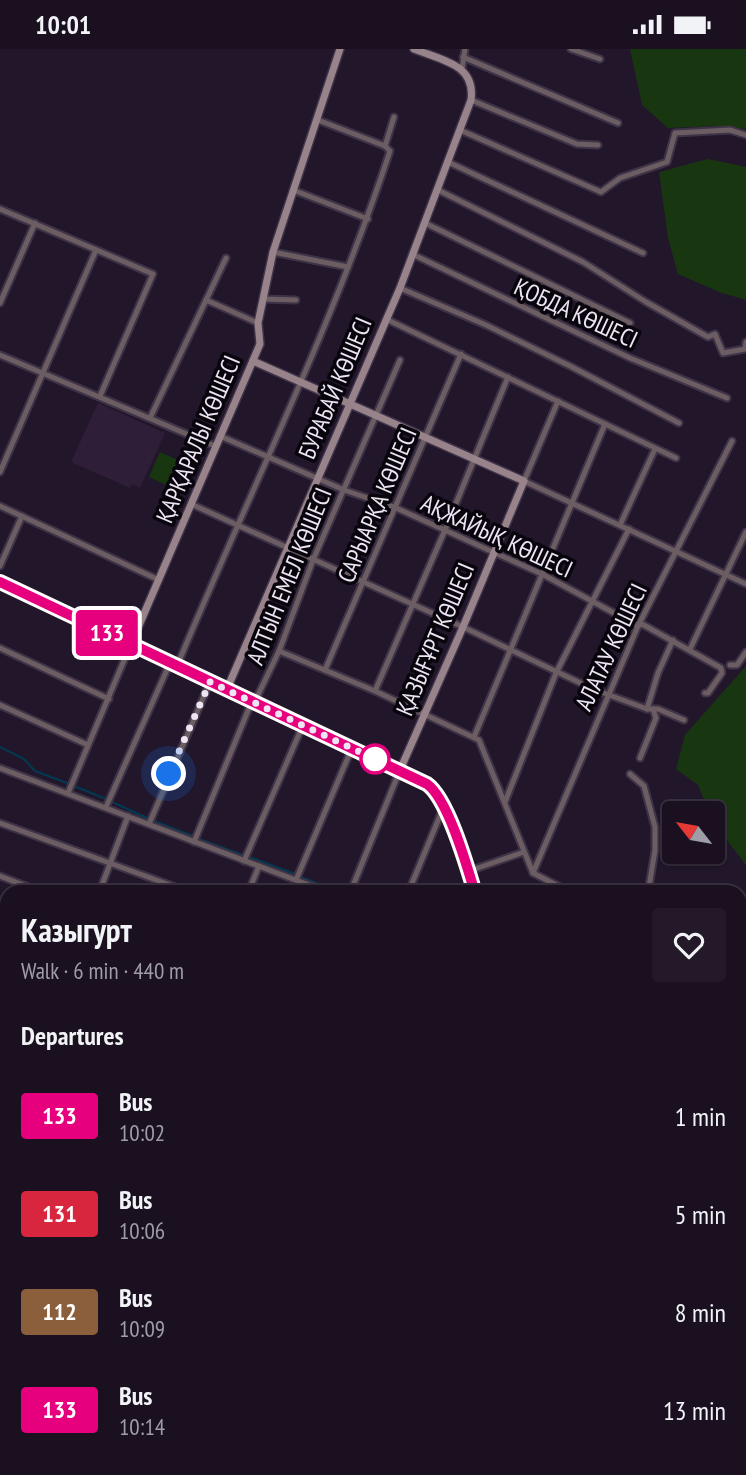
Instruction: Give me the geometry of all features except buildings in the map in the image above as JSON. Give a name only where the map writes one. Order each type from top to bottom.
[{"type":"street","name":"ҚАРҚАРАЛЫ КӨШЕСІ","points":[[68,793],[260,344],[258,323],[273,252],[340,49]]},
{"type":"street","points":[[414,49],[462,69],[471,80],[471,100],[577,144],[598,145]]},
{"type":"street","points":[[462,69],[465,49]]},
{"type":"street","points":[[571,49],[600,59]]},
{"type":"street","points":[[463,57],[618,123]]},
{"type":"street","name":"БУРАБАЙ КӨШЕСІ","points":[[227,689],[400,288],[471,100]]},
{"type":"street","points":[[385,146],[394,117]]},
{"type":"street","points":[[106,807],[174,665],[300,383],[368,219],[390,151],[385,146],[318,120]]},
{"type":"street","points":[[460,130],[601,193],[620,178],[667,162],[676,132],[730,130],[746,135]]},
{"type":"street","points":[[448,162],[643,253]]},
{"type":"street","points":[[293,190],[368,219]]},
{"type":"street","points":[[438,190],[561,251],[708,337],[715,334],[723,353],[745,349],[746,342]]},
{"type":"street","points":[[0,209],[153,274],[100,396]]},
{"type":"street","points":[[0,303],[35,223]]},
{"type":"street","points":[[425,223],[630,323]]},
{"type":"street","points":[[0,472],[96,250]]},
{"type":"street","points":[[273,252],[348,267]]},
{"type":"street","name":"ҚОБДА КӨШЕСІ","points":[[412,254],[618,352],[727,398]]},
{"type":"street","points":[[150,418],[226,258]]},
{"type":"street","points":[[400,288],[486,325],[680,423]]},
{"type":"street","points":[[263,299],[296,300]]},
{"type":"street","points":[[206,300],[258,323]]},
{"type":"street","points":[[386,319],[676,458]]},
{"type":"street","name":"САРЫАРҚА КӨШЕСІ","points":[[325,670],[461,354]]},
{"type":"street","points":[[0,355],[215,446]]},
{"type":"street","name":"АЛТЫН ЕМЕЛ КӨШЕСІ","points":[[194,842],[252,701],[258,695],[279,651],[313,560],[400,360]]},
{"type":"street","points":[[253,361],[573,503],[746,584]]},
{"type":"street","points":[[375,691],[508,377]]},
{"type":"street","name":"ҚАЗЫҒҰРТ КӨШЕСІ","points":[[353,885],[558,401]]},
{"type":"street","points":[[474,737],[605,424]]},
{"type":"street","name":"АҚЖАЙЫҚ КӨШЕСІ","points":[[220,436],[445,530],[542,574],[638,626],[642,624],[690,649],[722,670],[705,693]]},
{"type":"street","name":"АЛАТАУ КӨШЕСІ","points":[[533,873],[638,626],[732,441]]},
{"type":"street","points":[[620,525],[655,449]]},
{"type":"street","points":[[191,504],[412,603],[556,673],[607,695],[684,720]]},
{"type":"street","points":[[0,506],[159,580]]},
{"type":"street","points":[[0,566],[22,516]]},
{"type":"street","points":[[505,802],[556,673],[629,529]]},
{"type":"street","points":[[690,649],[746,532]]},
{"type":"street","points":[[0,582],[431,787],[444,806],[473,885]]},
{"type":"street","points":[[640,758],[656,718],[650,709],[658,673],[674,641]]},
{"type":"street","points":[[0,648],[109,699]]},
{"type":"street","points":[[279,651],[425,713],[479,740],[533,873],[556,885]]},
{"type":"street","points":[[730,665],[737,665],[746,652]]},
{"type":"street","points":[[149,824],[210,682]]},
{"type":"street","points":[[0,705],[88,745]]},
{"type":"street","points":[[244,861],[303,725]]},
{"type":"street","points":[[296,880],[352,748]]},
{"type":"street","points":[[0,768],[309,885]]},
{"type":"street","points":[[630,774],[644,786],[655,827],[655,850],[649,885]]},
{"type":"street","points":[[411,885],[444,806]]},
{"type":"street","points":[[102,885],[128,816]]},
{"type":"street","points":[[0,824],[170,885]]},
{"type":"street","points":[[469,871],[524,852]]},
{"type":"street","points":[[251,885],[259,866]]},
{"type":"street","points":[[0,876],[23,885]]},
{"type":"shaded area","points":[[98,403],[165,433],[140,488],[132,484],[130,488],[71,462]]},
{"type":"green space","points":[[630,49],[746,49],[746,129],[717,126],[668,128],[642,105]]},
{"type":"green space","points":[[708,159],[746,167],[746,300],[719,292],[678,274],[668,238],[659,172]]},
{"type":"green space","points":[[160,452],[178,460],[166,485],[149,477]]},
{"type":"green space","points":[[746,666],[746,865],[725,838],[725,801],[705,801],[698,785],[676,769],[685,735]]},
{"type":"waterway","points":[[0,747],[24,759],[35,771],[67,783]]},
{"type":"waterway","points":[[74,786],[106,799]]},
{"type":"waterway","points":[[112,802],[147,818]]},
{"type":"waterway","points":[[154,821],[193,836]]},
{"type":"waterway","points":[[199,839],[243,855]]},
{"type":"waterway","points":[[250,857],[295,874]]},
{"type":"waterway","points":[[301,877],[322,885]]},
{"type":"bus line","name":"133","points":[[0,582],[427,784],[444,806],[472,885]]},
{"type":"route","points":[[169,774],[210,682],[375,759]]}]
